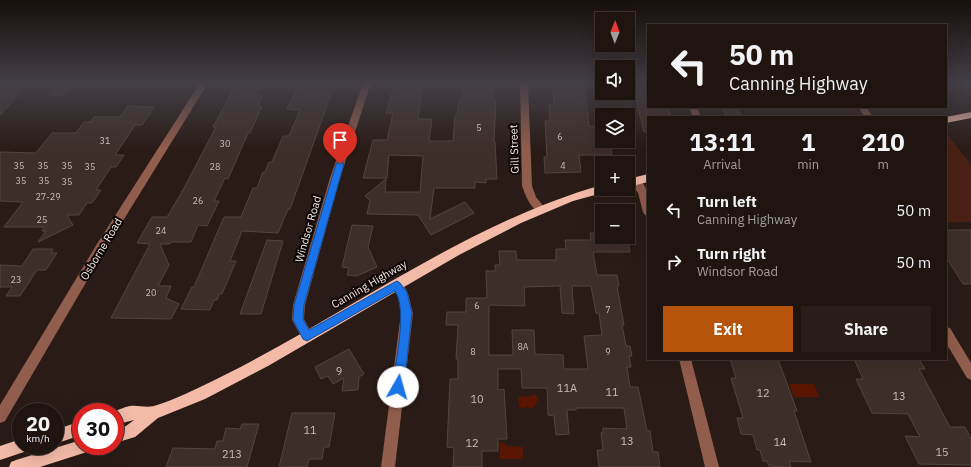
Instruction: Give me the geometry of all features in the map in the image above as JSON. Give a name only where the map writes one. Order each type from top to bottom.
[{"type":"highway","points":[[947,120],[971,115]]},
{"type":"highway","points":[[635,181],[647,178]]},
{"type":"highway","name":"Canning Highway","points":[[124,434],[130,432],[153,413],[206,390],[263,362],[455,252],[541,209],[595,191]]},
{"type":"highway","name":"Canning Highway","points":[[124,415],[130,413],[153,413]]},
{"type":"highway","points":[[0,452],[12,449]]},
{"type":"highway","points":[[16,467],[50,462],[72,452]]},
{"type":"street","name":"Osborne Road","points":[[0,417],[101,247],[190,105]]},
{"type":"street","name":"Windsor Road","points":[[307,336],[298,320],[299,305],[335,178],[360,105]]},
{"type":"street","name":"Gill Street","points":[[525,105],[527,186],[532,199],[541,209]]},
{"type":"street","points":[[635,185],[643,192],[647,208]]},
{"type":"street","points":[[388,467],[407,313],[403,295],[397,286]]},
{"type":"street","points":[[947,334],[971,374]]},
{"type":"street","points":[[685,360],[712,467]]},
{"type":"shaded area","points":[[947,136],[971,164],[971,222],[947,222]]},
{"type":"shaded area","points":[[789,384],[814,384],[819,397],[794,397]]},
{"type":"shaded area","points":[[536,395],[538,400],[533,408],[518,408],[520,406],[518,401],[519,397],[528,397]]},
{"type":"shaded area","points":[[499,443],[504,443],[507,446],[523,447],[523,459],[500,459]]},
{"type":"building","points":[[0,105],[9,105],[0,115]]},
{"type":"building","points":[[225,105],[262,106],[250,133],[248,133],[228,179],[225,178],[214,201],[219,201],[207,226],[198,225],[191,242],[171,242],[170,244],[160,244],[169,265],[158,286],[171,286],[166,298],[179,304],[171,319],[111,318],[150,244],[137,243],[152,217],[167,217],[216,127],[213,127]]},
{"type":"building","points":[[289,105],[327,105],[290,209],[288,209],[278,233],[242,231],[230,261],[236,261],[222,294],[219,294],[217,300],[214,300],[210,310],[181,309],[192,287],[194,287],[224,217],[241,217],[253,188],[257,188],[263,172],[265,172],[269,162],[272,162],[283,136],[289,136],[300,110],[287,109]]},
{"type":"building","points":[[388,105],[420,105],[418,119],[432,119],[429,141],[453,141],[455,116],[457,116],[458,105],[496,105],[494,142],[497,179],[486,179],[486,183],[475,182],[475,188],[434,188],[430,219],[465,202],[474,213],[431,235],[418,215],[367,214],[370,201],[365,196],[386,179],[385,192],[420,192],[423,156],[389,155],[387,178],[363,178],[373,140],[387,140],[393,113],[386,113]]},
{"type":"building","points":[[549,105],[587,105],[589,126],[595,126],[595,148],[611,148],[612,155],[579,155],[581,172],[545,173],[544,157],[547,157],[545,121],[550,121]]},
{"type":"building","points":[[637,105],[647,105],[647,108],[668,108],[671,116],[647,116],[647,131],[644,132]]},
{"type":"building","points":[[128,106],[154,107],[142,125],[135,125],[115,155],[124,155],[116,167],[111,167],[96,190],[101,190],[92,203],[87,203],[79,215],[67,215],[73,225],[38,242],[46,231],[42,231],[44,227],[4,227],[23,202],[0,201],[0,152],[36,153],[52,133],[76,133],[84,122],[91,122],[94,117],[120,117]]},
{"type":"building","points":[[722,108],[737,108],[741,116],[726,116]]},
{"type":"building","points":[[352,225],[373,226],[368,247],[377,267],[357,276],[347,275],[349,268],[342,267]]},
{"type":"building","points":[[947,230],[971,230],[971,284],[963,284],[947,259]]},
{"type":"building","points":[[590,233],[595,233],[595,244],[628,244],[630,252],[593,252],[597,275],[617,275],[619,286],[617,286],[624,325],[622,325],[626,346],[630,346],[632,356],[629,356],[631,367],[627,367],[630,387],[638,387],[647,431],[650,431],[653,452],[658,452],[660,467],[599,467],[597,450],[603,450],[601,433],[603,433],[603,428],[627,429],[624,408],[576,408],[576,410],[567,410],[569,434],[556,435],[554,416],[548,415],[547,388],[522,388],[521,369],[498,369],[498,390],[504,389],[507,439],[498,439],[498,451],[482,451],[482,467],[453,467],[454,448],[447,447],[450,379],[458,379],[458,359],[456,359],[458,325],[446,325],[447,312],[466,312],[466,298],[487,298],[486,271],[495,271],[495,265],[500,265],[499,251],[516,251],[517,260],[556,260],[556,249],[566,249],[565,240],[591,240]],"holes":[[[560,286],[562,313],[574,314],[572,286],[591,286],[596,313],[599,313],[602,335],[584,336],[588,369],[564,369],[563,355],[535,354],[534,330],[512,330],[513,355],[489,355],[489,305],[525,306],[524,287]]]},
{"type":"building","points":[[267,240],[283,241],[261,314],[240,314]]},
{"type":"building","points":[[33,249],[53,249],[51,253],[57,253],[46,270],[37,270],[20,296],[6,296],[12,287],[0,287],[0,265],[22,266]]},
{"type":"building","points":[[349,349],[364,374],[359,377],[358,390],[342,391],[344,378],[333,384],[328,376],[321,379],[315,367]]},
{"type":"building","points":[[730,360],[778,360],[797,411],[794,411],[811,462],[789,461],[791,467],[769,466],[767,461],[763,461],[760,450],[757,450],[753,435],[741,434],[737,418],[743,418],[731,378],[736,378]]},
{"type":"building","points":[[854,360],[920,360],[925,369],[919,369],[950,427],[965,427],[971,439],[971,465],[919,464],[905,436],[920,437],[908,414],[872,413],[856,379],[863,379]]},
{"type":"building","points":[[292,413],[335,413],[329,447],[324,447],[322,459],[309,459],[307,467],[279,467]]},
{"type":"building","points":[[242,424],[259,424],[247,467],[166,467],[173,448],[215,449],[217,441],[223,441],[226,428],[240,429]]},
{"type":"route","points":[[340,164],[299,305],[298,320],[307,336],[397,286],[403,295],[407,313],[398,387]]}]
